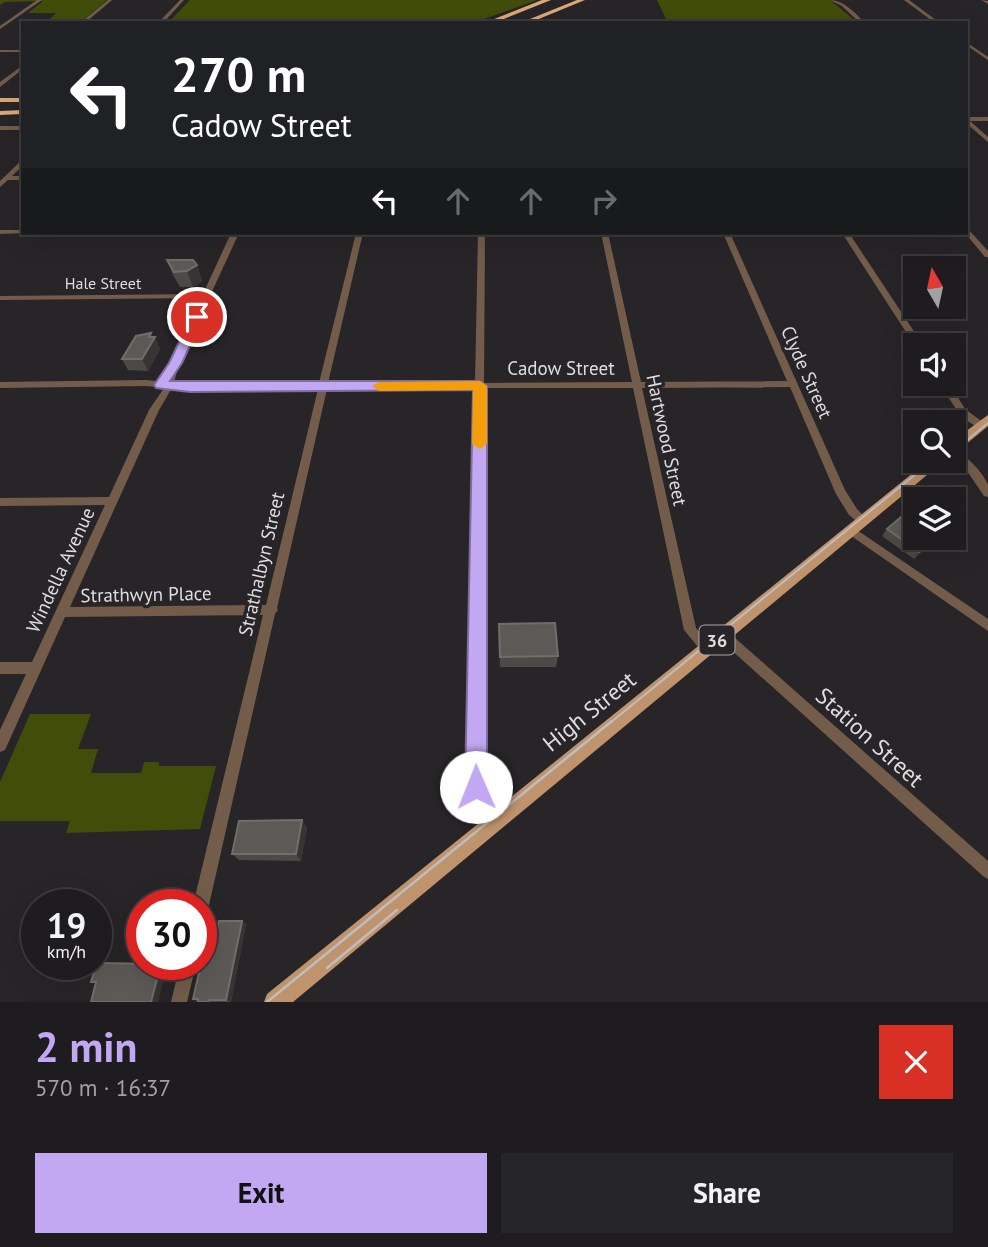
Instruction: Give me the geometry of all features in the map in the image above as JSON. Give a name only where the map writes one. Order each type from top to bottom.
[{"type":"highway","points":[[492,21],[548,0]]},
{"type":"highway","points":[[528,21],[582,0]]},
{"type":"highway","points":[[0,100],[21,100]]},
{"type":"highway","points":[[0,113],[21,112]]},
{"type":"main road","points":[[966,437],[984,422]]},
{"type":"main road","name":"High Street","points":[[275,1002],[921,473]]},
{"type":"street","points":[[0,27],[40,0]]},
{"type":"street","points":[[84,21],[110,0]]},
{"type":"street","points":[[162,21],[182,0]]},
{"type":"street","points":[[832,0],[843,5],[861,21]]},
{"type":"street","points":[[906,0],[935,21]]},
{"type":"street","points":[[968,44],[988,59]]},
{"type":"street","points":[[0,51],[21,51]]},
{"type":"street","points":[[0,85],[21,68]]},
{"type":"street","points":[[968,122],[988,121]]},
{"type":"street","points":[[968,123],[988,140]]},
{"type":"street","points":[[0,131],[21,130]]},
{"type":"street","points":[[0,185],[21,164]]},
{"type":"street","points":[[0,232],[21,232]]},
{"type":"street","points":[[968,232],[988,255]]},
{"type":"street","name":"Windella Avenue","points":[[0,745],[234,235]]},
{"type":"street","name":"Strathalbyn Street","points":[[205,889],[359,235]]},
{"type":"street","points":[[481,235],[475,780],[478,792],[496,821]]},
{"type":"street","name":"Hartwood Street","points":[[604,235],[690,630],[707,649]]},
{"type":"street","name":"Clyde Street","points":[[728,235],[857,526],[988,626]]},
{"type":"street","points":[[847,235],[911,333]]},
{"type":"street","name":"Hale Street","points":[[0,298],[206,296]]},
{"type":"street","name":"Cadow Street","points":[[0,385],[794,384]]},
{"type":"street","points":[[952,396],[962,411],[984,422]]},
{"type":"street","points":[[966,462],[988,493]]},
{"type":"street","points":[[0,502],[112,501]]},
{"type":"street","name":"Strathwyn Place","points":[[61,612],[272,610]]},
{"type":"street","name":"Station Street","points":[[723,635],[988,871]]},
{"type":"street","points":[[0,668],[36,668]]},
{"type":"street","points":[[179,1000],[184,980]]},
{"type":"green space","points":[[0,0],[107,0],[82,21],[48,21],[56,13],[28,13],[43,1],[5,2],[0,5]]},
{"type":"green space","points":[[190,0],[537,0],[479,21],[170,21]]},
{"type":"green space","points":[[657,0],[830,0],[856,21],[667,21]]},
{"type":"green space","points":[[30,714],[91,714],[78,749],[98,749],[91,773],[141,773],[144,762],[159,762],[159,766],[216,766],[200,829],[66,833],[70,821],[0,821],[0,782]]},
{"type":"building","points":[[167,260],[193,260],[197,265],[187,271],[174,272]]},
{"type":"building","points":[[151,333],[149,337],[155,337],[142,359],[122,359],[136,336]]},
{"type":"building","points":[[903,515],[903,540],[887,529]]},
{"type":"building","points":[[555,623],[558,656],[500,657],[499,624]]},
{"type":"building","points":[[302,820],[296,854],[232,854],[239,821]]},
{"type":"building","points":[[219,921],[242,921],[226,1000],[198,1002],[198,999],[193,999],[197,980],[217,980]]},
{"type":"building","points":[[112,963],[126,963],[126,980],[157,980],[151,1002],[91,1002],[96,982],[91,982],[112,980]]},
{"type":"tram line","points":[[966,441],[988,423]]},
{"type":"tram line","points":[[610,723],[917,473]]},
{"type":"tram line","points":[[267,1002],[612,721]]},
{"type":"tram line","points":[[327,968],[397,910]]},
{"type":"slow traffic","points":[[379,386],[480,386],[480,444]]},
{"type":"route","points":[[197,317],[161,385],[480,386],[476,787]]}]
